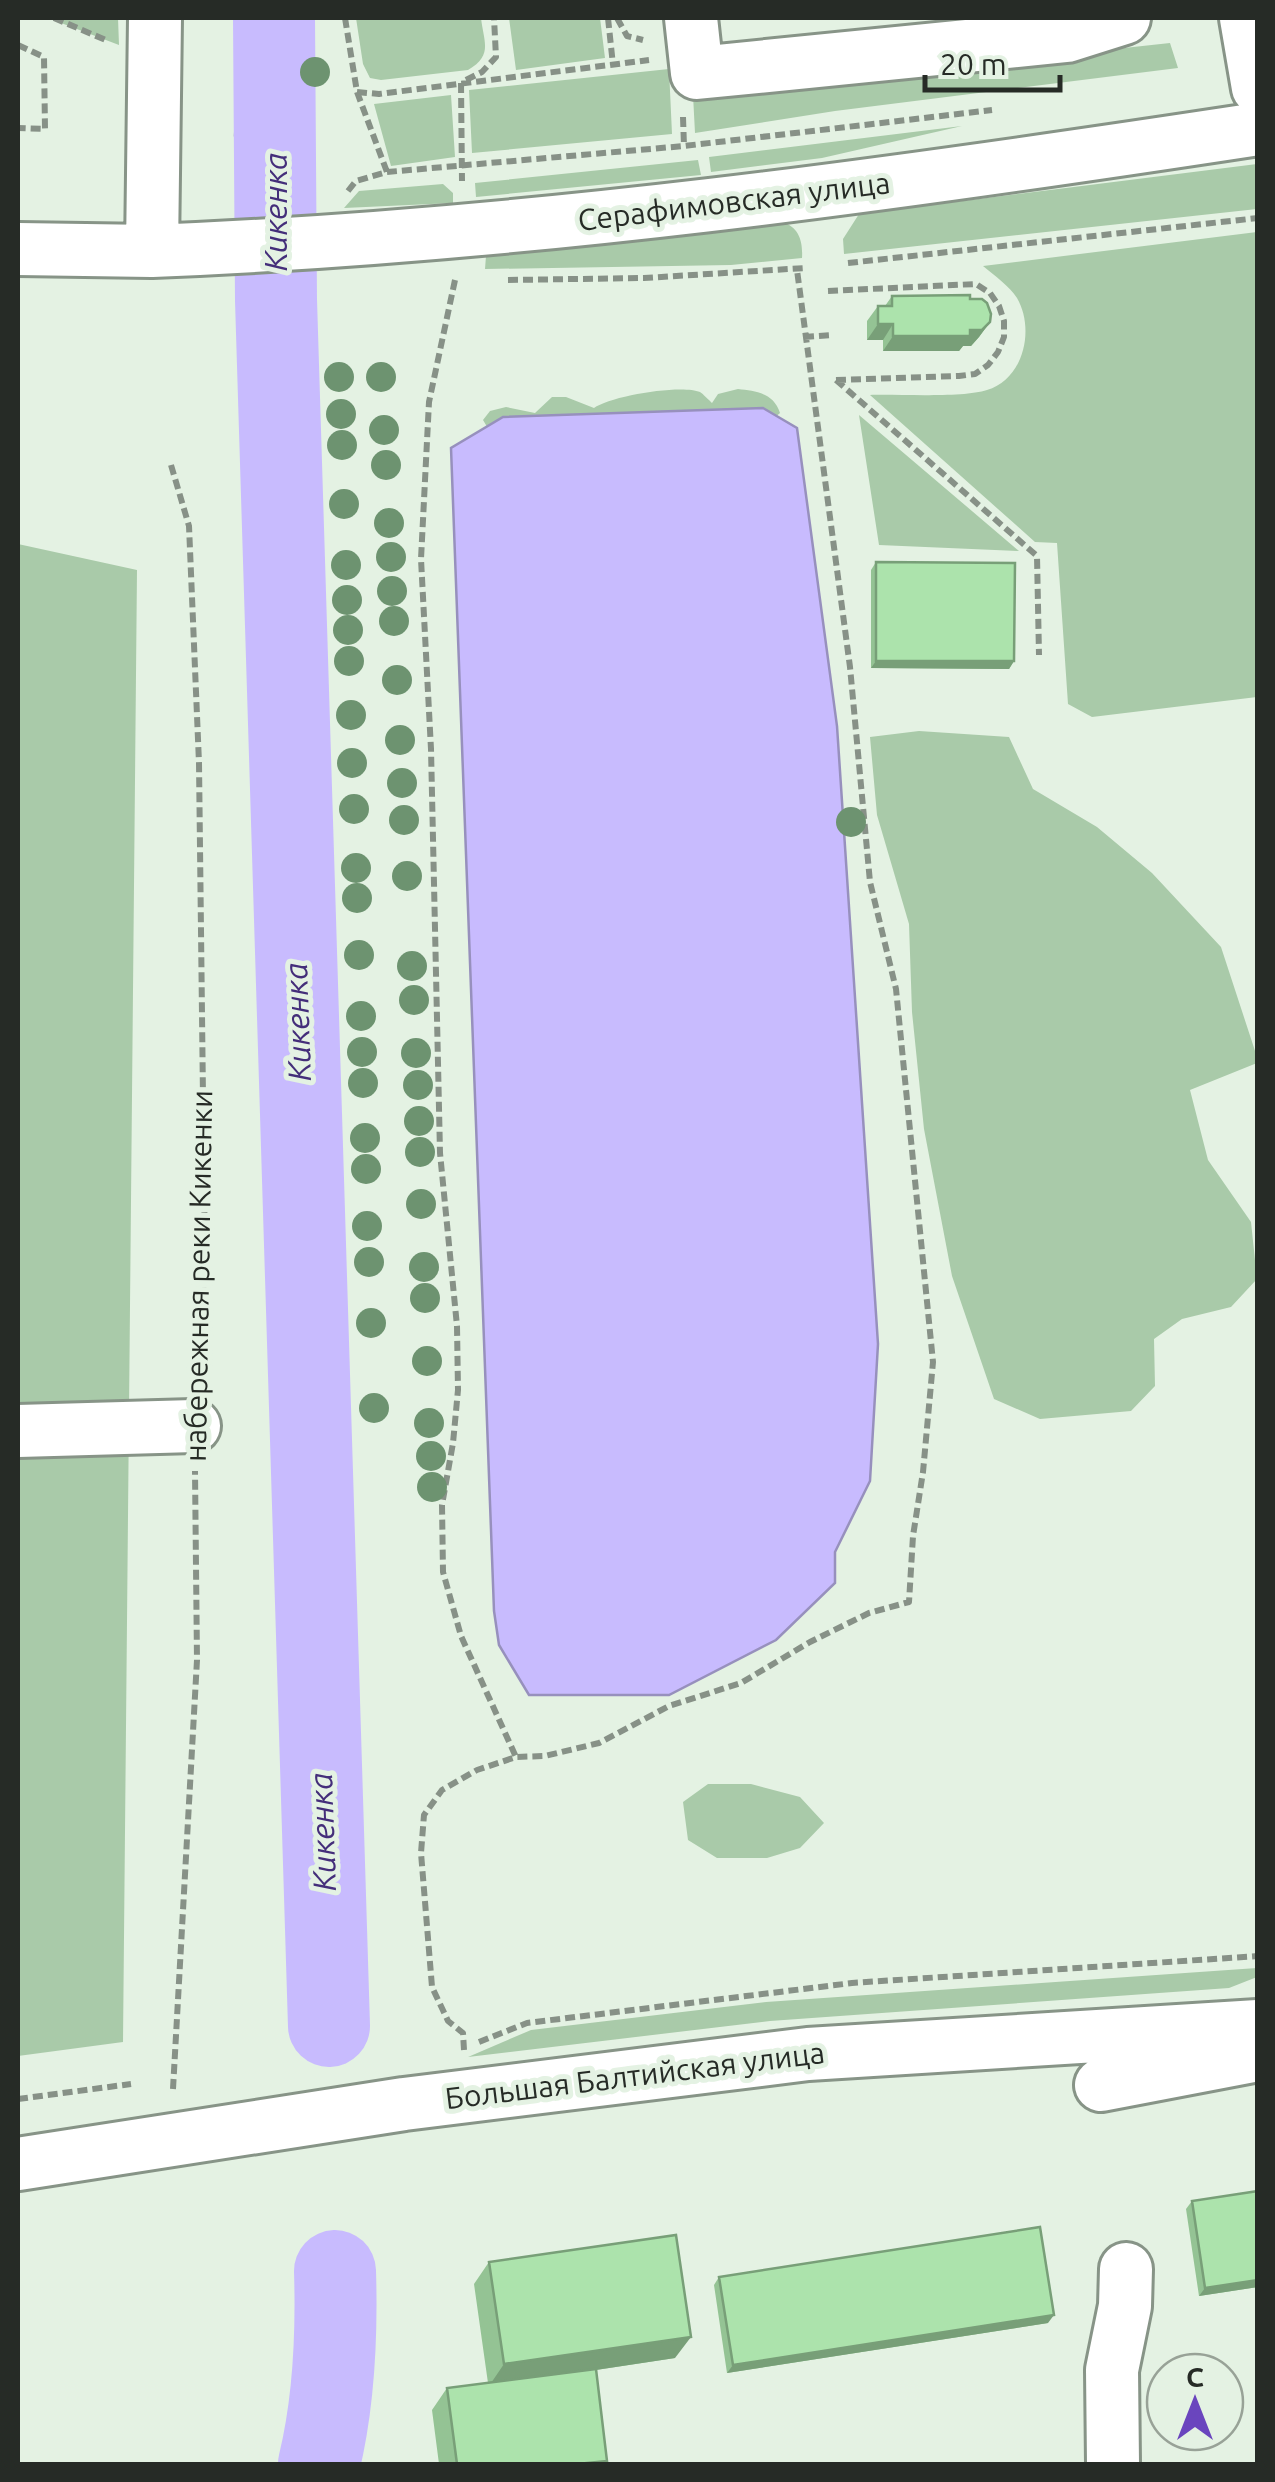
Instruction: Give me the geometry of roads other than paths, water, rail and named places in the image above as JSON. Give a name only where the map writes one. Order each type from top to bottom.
[{"type":"street","points":[[676,38],[697,73],[1067,36],[1124,18]]},
{"type":"street","points":[[1246,18],[1258,88]]},
{"type":"street","points":[[18,249],[152,251],[137,31]]},
{"type":"street","name":"Серафимовская улица","points":[[152,251],[208,249],[341,220],[523,227],[819,199],[1258,129]]},
{"type":"street","points":[[18,1431],[194,1426]]},
{"type":"street","name":"Большая Балтийская улица","points":[[18,2164],[404,2104],[808,2054],[1258,2026]]},
{"type":"street","points":[[1100,2085],[1258,2055]]},
{"type":"street","points":[[1113,2464],[1112,2370],[1125,2306],[1126,2269]]},
{"type":"waterway","name":"Кикенка","points":[[274,18],[276,300],[329,2026]]},
{"type":"waterway","points":[[248,300],[276,300]]},
{"type":"waterway","name":"Кикенка","points":[[319,2464],[333,2368],[335,2271]]}]
